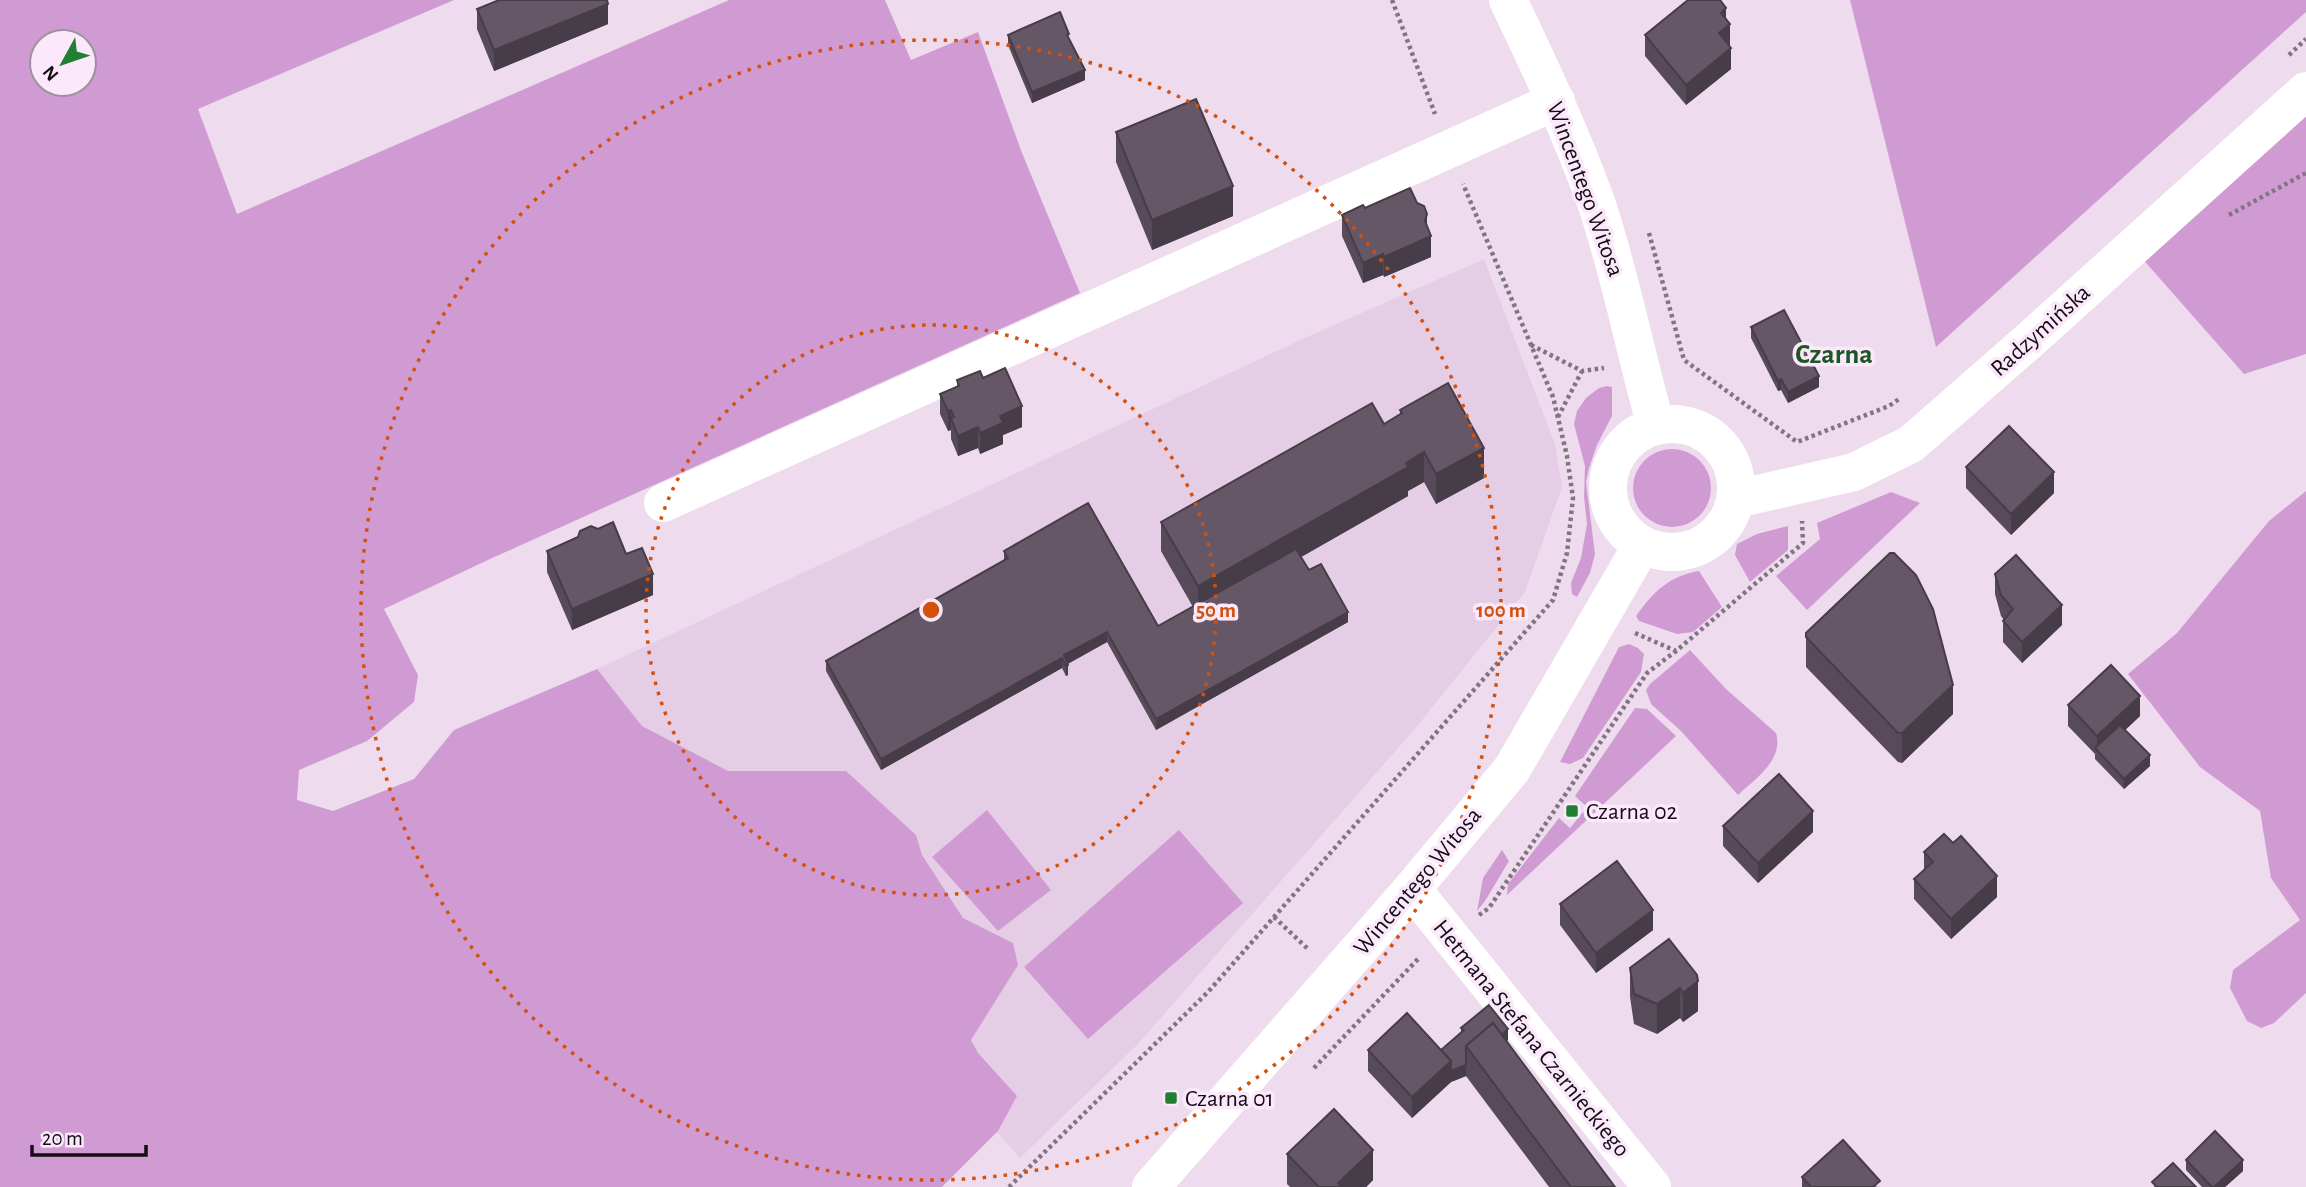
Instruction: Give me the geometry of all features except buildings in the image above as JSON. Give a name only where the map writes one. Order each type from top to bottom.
[{"type":"street","name":"Wincentego Witosa","points":[[1508,0],[1556,101],[1596,204],[1613,257],[1656,425]]},
{"type":"street","name":"Radzymińska","points":[[1736,499],[1854,472],[1911,444],[2306,91]]},
{"type":"street","points":[[663,503],[1556,101]]},
{"type":"street","points":[[1677,423],[1697,429],[1715,441],[1729,457],[1736,478],[1736,499],[1729,519],[1717,534],[1700,546],[1681,552],[1661,551],[1642,545],[1624,532],[1613,513],[1607,492],[1610,470],[1619,450],[1635,435],[1656,425],[1677,423]]},
{"type":"street","name":"Wincentego Witosa","points":[[1151,1187],[1412,889],[1512,769],[1642,545]]},
{"type":"street","name":"Hetmana Stefana Czarnieckiego","points":[[1412,889],[1652,1187]]},
{"type":"path","points":[[1009,1187],[1208,992],[1553,600],[1567,553],[1573,498],[1567,456],[1553,397],[1448,150],[1392,0]]},
{"type":"path","points":[[1314,1068],[1419,959],[1489,908],[1647,673],[1803,543],[1797,442],[1684,360],[1646,223]]},
{"type":"path","points":[[1557,419],[1582,371]]},
{"type":"path","points":[[1797,442],[1831,430]]},
{"type":"path","points":[[1553,600],[1676,651]]},
{"type":"shaded area","points":[[0,0],[454,0],[198,109],[237,214],[729,0],[885,0],[911,60],[978,32],[1022,153],[1080,293],[384,609],[418,675],[414,702],[367,741],[299,770],[297,800],[333,811],[414,779],[454,730],[597,669],[642,726],[728,771],[846,771],[916,835],[922,855],[963,918],[1013,943],[1018,965],[971,1040],[978,1053],[1017,1096],[998,1131],[942,1187],[0,1187]]},
{"type":"shaded area","points":[[1850,0],[2306,0],[2306,12],[1936,347]]},
{"type":"shaded area","points":[[2306,93],[2306,354],[2244,374],[2132,247]]},
{"type":"shaded area","points":[[1484,259],[1555,444],[1562,487],[1525,592],[1414,730],[1137,1045],[1020,1158],[642,726],[597,669],[1307,337]]},
{"type":"shaded area","points":[[1612,387],[1612,416],[1597,445],[1586,482],[1595,554],[1590,573],[1577,597],[1572,594],[1571,583],[1581,558],[1587,524],[1585,466],[1574,424],[1577,411],[1586,398],[1599,388]]},
{"type":"shaded area","points":[[1672,449],[1687,452],[1700,460],[1708,473],[1711,488],[1708,503],[1700,516],[1687,524],[1672,527],[1657,524],[1644,516],[1636,503],[1633,488],[1636,473],[1644,460],[1657,452]]},
{"type":"shaded area","points":[[2306,491],[2306,993],[2274,1023],[2261,1028],[2247,1021],[2230,988],[2233,970],[2300,920],[2271,878],[2260,811],[2200,767],[2128,674],[2177,633],[2269,521]]},
{"type":"shaded area","points":[[1891,492],[1920,503],[1807,610],[1776,576],[1820,539],[1817,523]]},
{"type":"shaded area","points":[[1788,526],[1788,550],[1750,582],[1735,555],[1737,544],[1757,534]]},
{"type":"shaded area","points":[[1699,571],[1722,607],[1693,632],[1677,634],[1639,621],[1636,616],[1663,586],[1688,573]]},
{"type":"shaded area","points":[[1629,644],[1644,654],[1641,672],[1583,758],[1570,764],[1560,762],[1619,647]]},
{"type":"shaded area","points":[[1690,650],[1726,689],[1776,733],[1776,752],[1772,760],[1738,795],[1681,731],[1651,704],[1646,690]]},
{"type":"shaded area","points":[[1635,708],[1647,709],[1676,736],[1507,895],[1508,884],[1559,818],[1570,828],[1587,807],[1575,796]]},
{"type":"shaded area","points":[[987,810],[1051,890],[998,931],[932,857]]},
{"type":"shaded area","points":[[1179,830],[1243,903],[1088,1039],[1024,967]]},
{"type":"shaded area","points":[[1502,850],[1509,861],[1477,911],[1483,878]]},
{"type":"place","name":"Czarna 02","points":[[1572,811]]},
{"type":"place","name":"Czarna 01","points":[[1171,1098]]},
{"type":"district","name":"Czarna","points":[[1834,353]]}]
